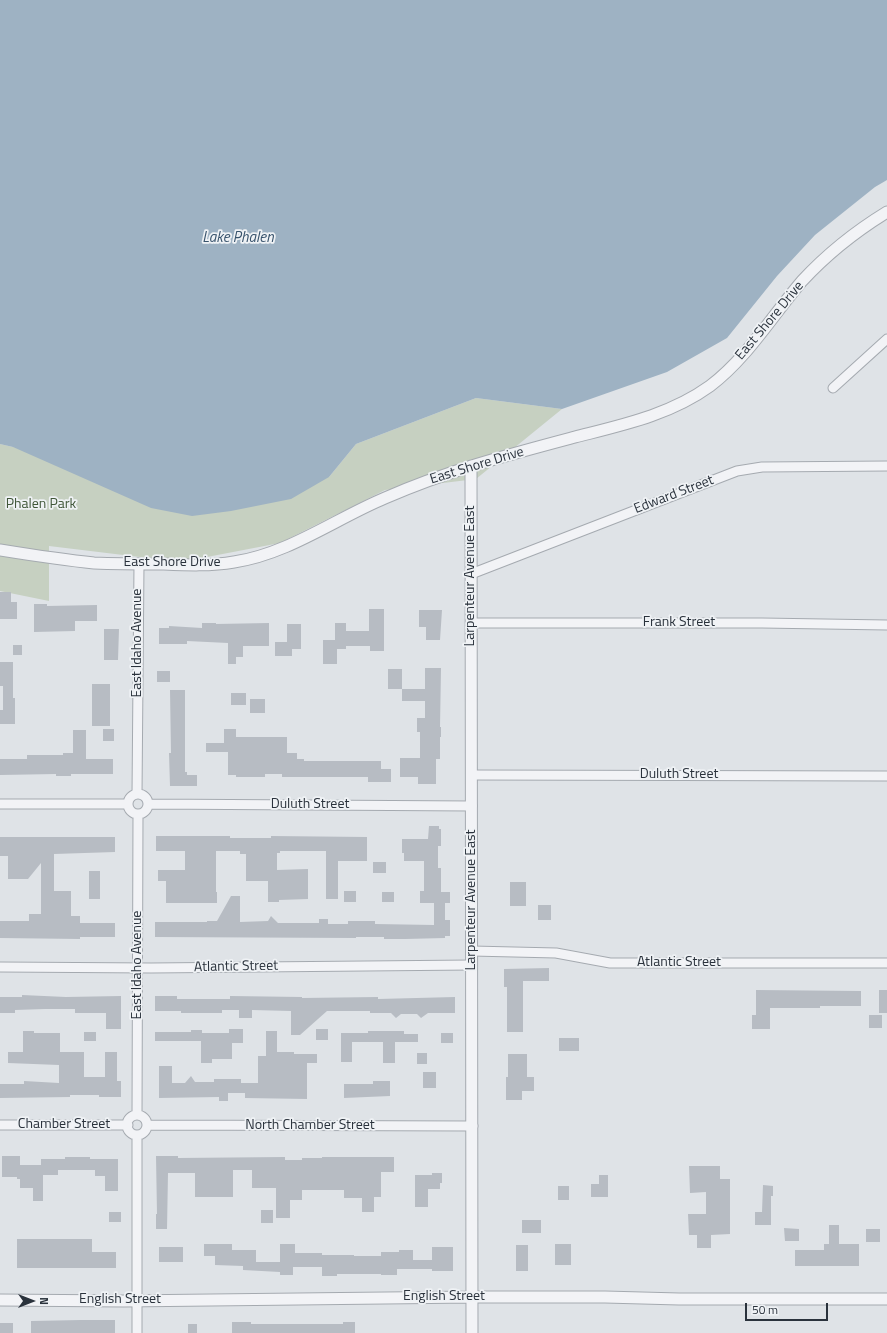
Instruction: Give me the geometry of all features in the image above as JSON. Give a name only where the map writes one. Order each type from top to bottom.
[{"type":"street","name":"East Shore Drive","points":[[0,550],[76,561],[139,564],[216,564],[244,561],[286,546],[385,498],[434,478],[471,466],[642,420],[662,412],[710,386],[732,366],[750,346],[804,280],[820,263],[838,246],[887,212]]},
{"type":"street","points":[[833,388],[887,339]]},
{"type":"street","name":"Larpenteur Avenue East","points":[[471,466],[473,1126],[472,1333]]},
{"type":"street","name":"Edward Street","points":[[471,574],[736,471],[762,467],[887,466]]},
{"type":"street","name":"East Idaho Avenue","points":[[137,794],[139,564]]},
{"type":"street","name":"Frank Street","points":[[471,623],[762,622],[887,625]]},
{"type":"street","name":"Duluth Street","points":[[472,775],[887,776]]},
{"type":"street","points":[[137,794],[144,796],[148,804],[144,812],[138,814],[132,812],[128,804],[129,798],[137,794]]},
{"type":"street","points":[[0,804],[128,804]]},
{"type":"street","name":"Duluth Street","points":[[148,804],[472,806]]},
{"type":"street","name":"East Idaho Avenue","points":[[137,1116],[138,814]]},
{"type":"street","name":"Atlantic Street","points":[[472,951],[556,953],[610,963],[887,962]]},
{"type":"street","name":"Atlantic Street","points":[[0,967],[138,968],[472,965]]},
{"type":"street","points":[[140,1116],[145,1119],[147,1126],[145,1131],[137,1135],[132,1133],[128,1128],[128,1125],[132,1117],[140,1116]]},
{"type":"street","name":"Chamber Street","points":[[0,1125],[128,1125]]},
{"type":"street","name":"North Chamber Street","points":[[147,1126],[473,1126]]},
{"type":"street","points":[[137,1135],[137,1333]]},
{"type":"street","name":"English Street","points":[[0,1300],[138,1301],[472,1297],[887,1299]]},
{"type":"green space","name":"Phalen Park","points":[[476,398],[562,409],[476,479],[385,490],[280,543],[181,562],[49,546],[49,601],[0,591],[0,444],[13,447],[329,477],[356,444]]},
{"type":"water","name":"Lake Phalen","points":[[0,0],[887,0],[887,180],[875,187],[815,235],[777,276],[727,338],[667,372],[562,409],[476,398],[356,444],[329,477],[291,499],[231,511],[192,516],[151,508],[13,447],[0,444]]},
{"type":"building","points":[[0,592],[11,592],[11,602],[17,602],[17,619],[0,619]]},
{"type":"building","points":[[34,604],[47,604],[47,606],[97,605],[97,621],[75,621],[75,631],[34,632]]},
{"type":"building","points":[[369,609],[384,609],[384,651],[370,651],[370,646],[346,646],[346,649],[337,649],[337,664],[323,664],[323,640],[335,640],[335,623],[346,623],[346,631],[369,631]]},
{"type":"building","points":[[419,610],[442,610],[440,640],[426,640],[426,627],[419,627]]},
{"type":"building","points":[[202,623],[269,623],[269,646],[243,646],[243,657],[236,657],[236,664],[228,664],[228,643],[187,641],[187,644],[159,644],[159,628],[169,628],[169,626],[202,628]]},
{"type":"building","points":[[287,624],[301,624],[301,649],[292,649],[292,656],[275,656],[275,642],[287,642]]},
{"type":"building","points":[[104,629],[119,629],[118,660],[104,660]]},
{"type":"building","points":[[13,645],[22,645],[22,655],[13,655]]},
{"type":"building","points":[[0,662],[13,662],[15,724],[0,724],[0,710],[3,710],[3,686],[0,686]]},
{"type":"building","points":[[425,668],[441,668],[441,737],[440,759],[436,759],[436,784],[418,784],[418,777],[400,777],[400,758],[420,758],[420,732],[417,732],[417,718],[425,718],[425,701],[402,701],[402,689],[425,689]]},
{"type":"building","points":[[388,669],[402,669],[402,689],[388,689]]},
{"type":"building","points":[[157,671],[170,671],[170,682],[157,682]]},
{"type":"building","points":[[92,684],[110,684],[110,726],[92,726]]},
{"type":"building","points":[[170,690],[185,690],[185,772],[187,772],[187,775],[197,775],[197,786],[170,786]]},
{"type":"building","points":[[231,693],[246,693],[246,705],[231,705]]},
{"type":"building","points":[[250,699],[265,699],[265,713],[250,713]]},
{"type":"building","points":[[103,729],[114,729],[114,741],[103,741]]},
{"type":"building","points":[[224,729],[236,729],[236,737],[287,737],[287,753],[297,753],[297,759],[304,759],[304,761],[381,761],[381,769],[391,769],[391,782],[368,782],[368,777],[282,777],[282,774],[265,774],[265,777],[236,777],[236,775],[228,775],[228,752],[206,752],[206,743],[224,743]]},
{"type":"building","points":[[73,730],[86,730],[86,759],[113,759],[113,774],[71,774],[71,776],[56,776],[56,774],[0,775],[0,759],[27,759],[27,755],[63,755],[63,753],[73,753]]},
{"type":"building","points":[[429,826],[439,826],[439,829],[441,829],[441,846],[438,846],[438,868],[441,868],[441,892],[450,892],[450,903],[445,903],[445,920],[450,920],[450,936],[445,936],[445,938],[405,939],[384,939],[384,937],[155,937],[155,922],[217,921],[231,896],[240,896],[240,922],[268,921],[271,916],[278,923],[319,923],[319,919],[328,919],[328,924],[348,924],[348,921],[375,921],[375,924],[434,925],[434,903],[420,903],[420,891],[424,891],[424,861],[404,861],[404,853],[402,853],[402,839],[428,839]]},
{"type":"building","points":[[156,836],[230,836],[230,838],[271,838],[271,836],[367,837],[367,861],[338,861],[338,899],[326,899],[326,851],[280,851],[280,853],[277,853],[277,870],[308,869],[308,899],[268,902],[268,881],[246,881],[246,854],[240,854],[240,851],[216,851],[217,903],[166,903],[166,881],[158,881],[158,870],[185,870],[185,851],[156,851]]},
{"type":"building","points":[[0,837],[115,837],[115,852],[54,854],[54,891],[71,891],[71,916],[80,916],[80,923],[115,923],[115,937],[80,937],[80,939],[0,938],[0,921],[29,921],[29,914],[41,914],[41,863],[28,879],[8,879],[8,856],[0,856]]},
{"type":"building","points":[[373,862],[386,862],[386,873],[373,873]]},
{"type":"building","points":[[89,871],[100,871],[100,899],[89,899]]},
{"type":"building","points":[[510,882],[526,882],[526,906],[510,906]]},
{"type":"building","points":[[344,891],[356,891],[356,902],[344,902]]},
{"type":"building","points":[[382,892],[394,892],[394,902],[382,902]]},
{"type":"building","points":[[538,905],[551,905],[551,920],[538,920]]},
{"type":"building","points":[[549,968],[549,981],[523,981],[523,1032],[507,1032],[507,987],[504,987],[504,969]]},
{"type":"building","points":[[756,990],[861,991],[861,1006],[770,1008],[770,1029],[752,1029],[752,1015],[756,1015]]},
{"type":"building","points":[[879,990],[887,990],[887,1013],[879,1013]]},
{"type":"building","points":[[22,995],[66,997],[121,996],[121,1029],[106,1029],[106,1013],[75,1013],[75,1009],[45,1009],[15,1010],[15,1013],[0,1013],[0,997],[22,997]]},
{"type":"building","points":[[155,996],[177,996],[177,999],[230,999],[230,996],[302,998],[378,997],[378,999],[455,997],[455,1013],[428,1013],[421,1018],[417,1014],[401,1014],[396,1018],[391,1013],[370,1013],[370,1011],[327,1011],[300,1035],[291,1035],[291,1011],[252,1010],[252,1018],[239,1018],[239,1010],[222,1010],[222,1013],[181,1013],[181,1011],[155,1011]]},
{"type":"building","points":[[869,1015],[882,1015],[882,1028],[869,1028]]},
{"type":"building","points":[[229,1029],[243,1029],[243,1043],[232,1043],[232,1059],[212,1059],[212,1063],[201,1063],[201,1041],[155,1041],[155,1032],[191,1032],[191,1030],[202,1030],[202,1033],[229,1033]]},
{"type":"building","points":[[316,1029],[328,1029],[328,1040],[316,1040]]},
{"type":"building","points":[[23,1031],[34,1031],[34,1033],[60,1033],[60,1052],[84,1052],[84,1077],[105,1077],[105,1052],[117,1052],[117,1081],[121,1081],[121,1097],[70,1095],[70,1097],[0,1098],[0,1084],[24,1084],[24,1081],[59,1083],[59,1065],[8,1063],[8,1052],[23,1052]]},
{"type":"building","points":[[266,1031],[277,1031],[277,1052],[317,1054],[317,1063],[307,1063],[307,1099],[245,1098],[245,1093],[228,1093],[228,1101],[219,1101],[219,1097],[159,1098],[159,1066],[172,1066],[172,1083],[185,1083],[191,1076],[195,1082],[214,1082],[214,1079],[241,1079],[241,1083],[258,1083],[258,1056],[266,1056]]},
{"type":"building","points":[[368,1031],[404,1031],[404,1034],[418,1034],[418,1042],[395,1042],[395,1063],[383,1063],[383,1042],[352,1042],[352,1062],[341,1062],[341,1033],[368,1033]]},
{"type":"building","points":[[84,1032],[96,1032],[96,1041],[84,1041]]},
{"type":"building","points":[[441,1033],[453,1033],[453,1043],[441,1043]]},
{"type":"building","points":[[559,1038],[579,1038],[579,1051],[559,1051]]},
{"type":"building","points":[[417,1053],[427,1053],[427,1064],[417,1064]]},
{"type":"building","points":[[508,1054],[527,1054],[527,1077],[534,1077],[534,1091],[522,1091],[522,1100],[506,1100]]},
{"type":"building","points":[[423,1072],[436,1072],[436,1088],[423,1088]]},
{"type":"building","points":[[373,1081],[390,1081],[390,1096],[344,1098],[344,1084],[373,1084]]},
{"type":"building","points":[[2,1156],[20,1156],[20,1165],[41,1165],[41,1159],[65,1159],[65,1157],[118,1159],[118,1191],[105,1191],[105,1176],[95,1176],[95,1170],[58,1170],[58,1175],[43,1175],[43,1201],[33,1201],[33,1188],[20,1188],[20,1179],[17,1179],[17,1177],[2,1177]]},
{"type":"building","points":[[156,1156],[178,1156],[178,1158],[285,1157],[285,1160],[302,1160],[302,1158],[322,1157],[394,1157],[394,1172],[381,1172],[381,1197],[374,1197],[374,1212],[362,1212],[362,1198],[344,1198],[344,1190],[302,1190],[302,1200],[290,1200],[290,1218],[276,1218],[276,1188],[252,1188],[252,1170],[233,1170],[233,1197],[195,1197],[195,1173],[168,1173],[167,1229],[156,1229]]},
{"type":"building","points":[[689,1166],[720,1166],[720,1179],[730,1179],[730,1234],[711,1235],[711,1248],[697,1248],[697,1235],[689,1235],[688,1214],[706,1214],[706,1192],[690,1193]]},
{"type":"building","points":[[432,1173],[442,1173],[442,1183],[440,1183],[440,1189],[428,1189],[428,1207],[415,1207],[415,1175],[432,1175]]},
{"type":"building","points":[[599,1175],[608,1175],[608,1197],[591,1197],[591,1184],[599,1184]]},
{"type":"building","points":[[763,1185],[773,1186],[773,1196],[771,1196],[771,1225],[755,1225],[755,1212],[762,1212]]},
{"type":"building","points":[[558,1186],[569,1186],[569,1200],[558,1200]]},
{"type":"building","points":[[261,1210],[273,1210],[273,1223],[261,1223]]},
{"type":"building","points":[[109,1212],[121,1212],[121,1222],[109,1222]]},
{"type":"building","points":[[522,1220],[541,1220],[541,1233],[522,1233]]},
{"type":"building","points":[[829,1225],[839,1225],[839,1244],[859,1244],[859,1266],[795,1266],[795,1250],[824,1250],[824,1244],[829,1244]]},
{"type":"building","points":[[784,1228],[799,1229],[799,1241],[785,1241]]},
{"type":"building","points":[[866,1229],[880,1229],[880,1242],[866,1242]]},
{"type":"building","points":[[17,1239],[92,1239],[92,1252],[116,1252],[116,1268],[17,1268]]},
{"type":"building","points":[[204,1244],[232,1244],[232,1250],[256,1250],[256,1262],[280,1262],[280,1244],[295,1244],[295,1253],[322,1253],[322,1255],[381,1256],[381,1252],[413,1250],[413,1260],[432,1260],[432,1247],[453,1247],[453,1271],[432,1271],[432,1269],[397,1269],[397,1275],[337,1274],[337,1276],[322,1276],[322,1267],[293,1267],[293,1275],[280,1275],[280,1272],[243,1270],[243,1266],[215,1265],[215,1256],[204,1256]]},
{"type":"building","points":[[555,1244],[571,1244],[571,1265],[555,1265]]},
{"type":"building","points":[[516,1245],[528,1245],[528,1271],[516,1271]]},
{"type":"building","points":[[159,1247],[183,1247],[183,1262],[159,1262]]},
{"type":"building","points":[[115,1320],[115,1333],[31,1333],[31,1321]]},
{"type":"building","points":[[232,1322],[251,1322],[251,1324],[343,1324],[343,1322],[355,1322],[355,1333],[232,1333]]},
{"type":"building","points":[[0,1323],[13,1323],[13,1333],[0,1333]]},
{"type":"building","points":[[188,1324],[197,1324],[197,1333],[188,1333]]}]
